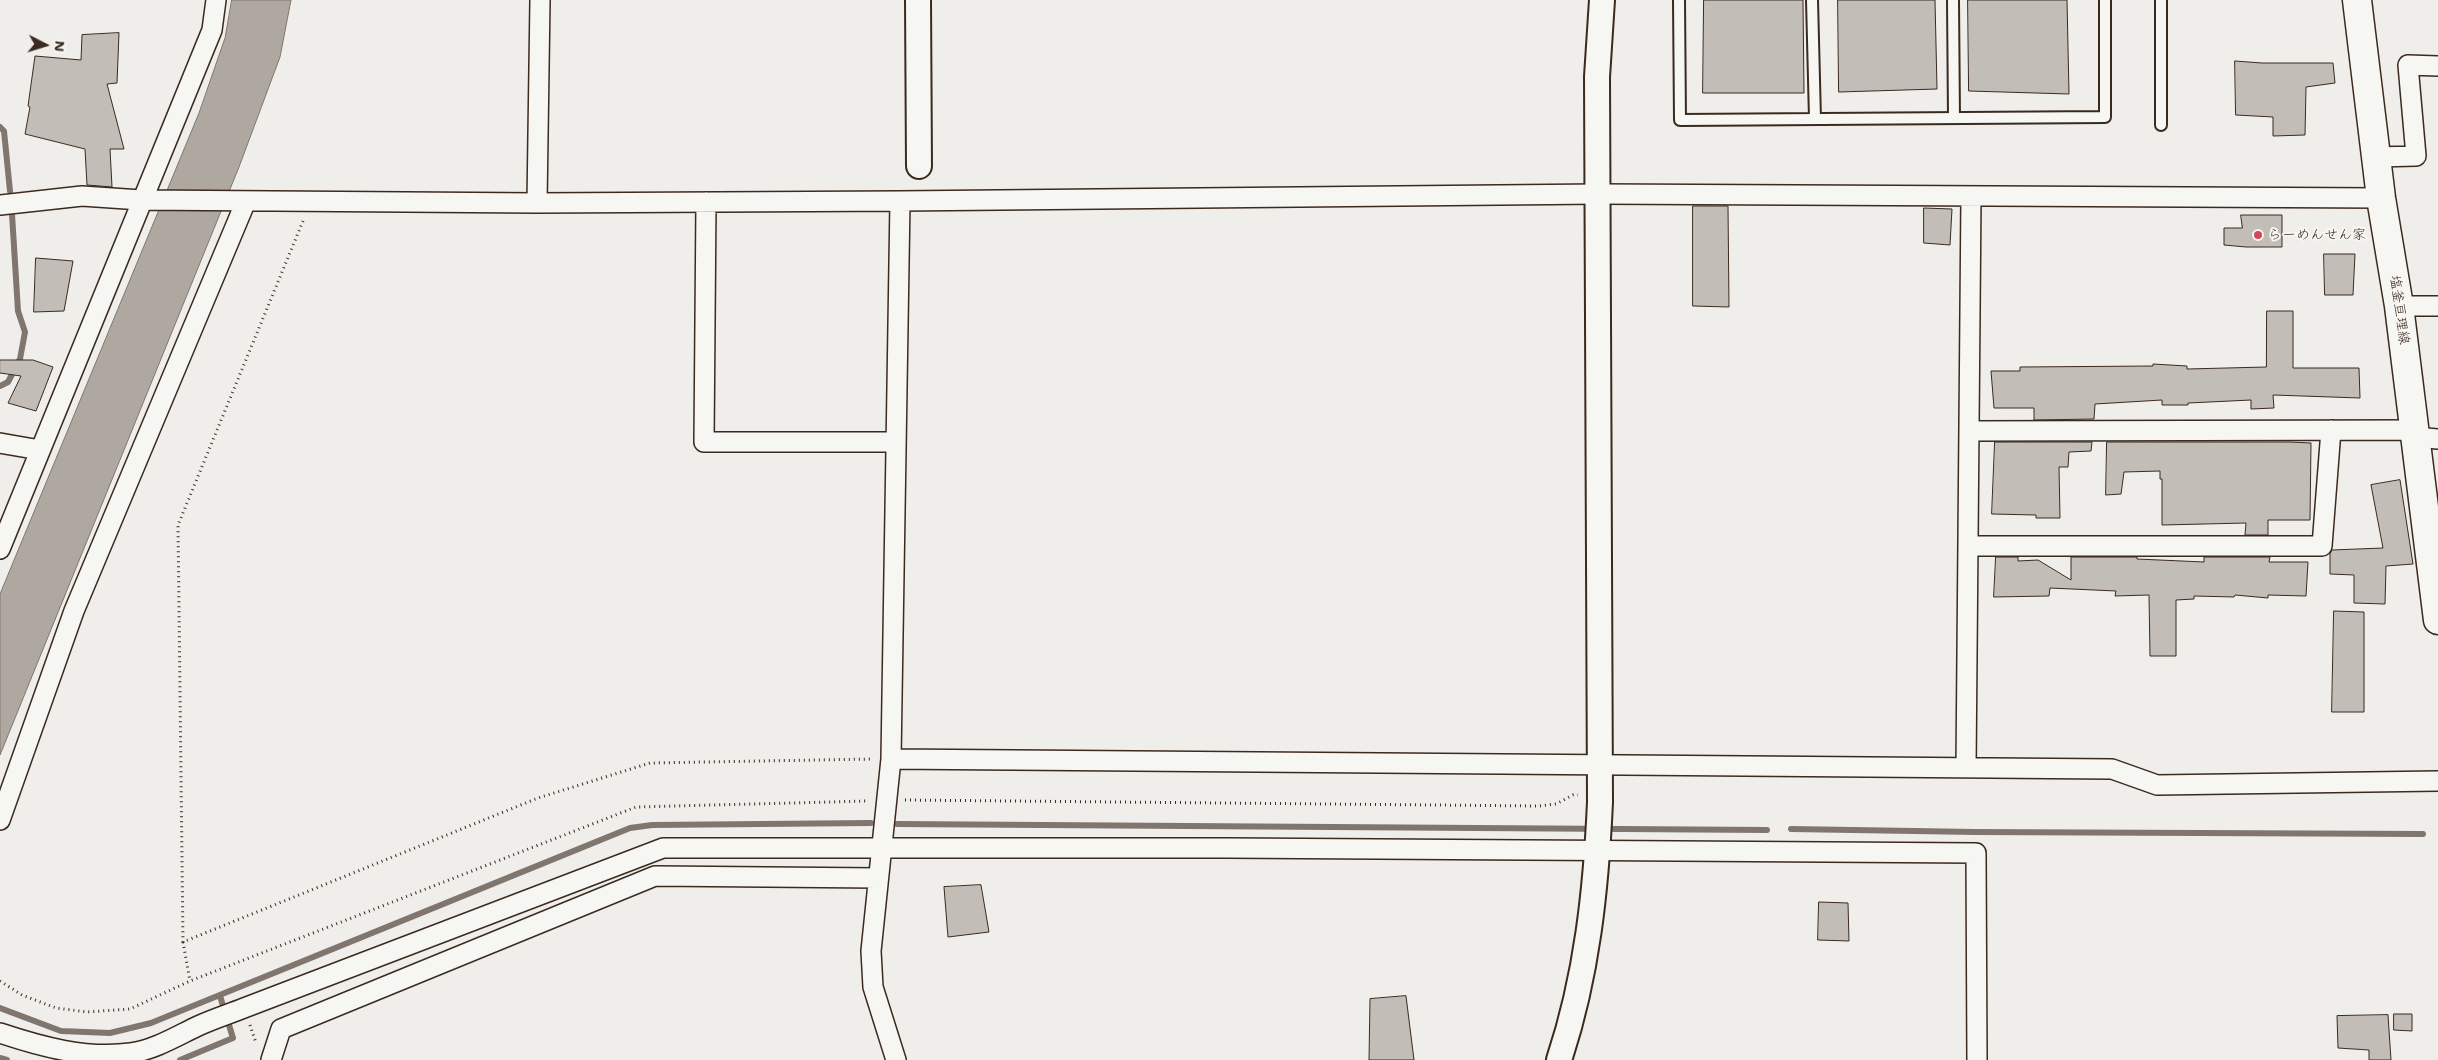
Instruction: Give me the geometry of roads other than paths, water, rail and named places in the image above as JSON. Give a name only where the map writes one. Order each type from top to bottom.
[{"type":"main road","name":"塩釜亘理線","points":[[2357,0],[2381,198],[2423,436],[2438,620]]},
{"type":"street","points":[[0,549],[40,450],[148,200],[212,30],[216,0]]},
{"type":"street","points":[[537,203],[540,0]]},
{"type":"street","points":[[918,0],[919,166]]},
{"type":"street","points":[[1563,1058],[1588,948],[1598,846],[1600,802],[1599,194],[1597,77],[1602,0]]},
{"type":"street","points":[[2376,157],[2416,156],[2408,65],[2438,66]]},
{"type":"street","points":[[0,205],[82,196],[148,200],[537,203],[1599,194],[2381,198]]},
{"type":"street","points":[[1966,768],[1971,196]]},
{"type":"street","points":[[0,820],[74,611],[242,201]]},
{"type":"street","points":[[896,1060],[873,987],[870,951],[891,759],[900,201]]},
{"type":"street","points":[[706,202],[704,442],[896,442]]},
{"type":"street","points":[[2399,306],[2438,306]]},
{"type":"street","points":[[1969,430],[2331,430],[2423,436]]},
{"type":"street","points":[[1968,546],[2322,546],[2331,430]]},
{"type":"street","points":[[0,443],[40,450]]},
{"type":"street","points":[[891,759],[2112,769],[2157,786],[2438,781]]},
{"type":"street","points":[[0,1033],[50,1050],[84,1054],[132,1054],[240,1010],[663,848],[1598,846],[1976,853],[1977,1060]]},
{"type":"street","points":[[273,1055],[281,1029],[655,876],[878,878]]},
{"type":"lane","points":[[1679,0],[1680,120],[2105,116],[2105,0]]},
{"type":"lane","points":[[1812,0],[1815,119]]},
{"type":"lane","points":[[1953,0],[1954,118]]},
{"type":"lane","points":[[2161,0],[2161,125]]},
{"type":"waterway","points":[[0,127],[4,131],[10,191]]},
{"type":"waterway","points":[[0,386],[8,382],[20,359],[25,332],[18,311],[12,214]]},
{"type":"waterway","points":[[0,1008],[61,1031],[110,1033],[151,1023],[630,828],[652,825],[871,823]]},
{"type":"waterway","points":[[897,824],[1767,830]]},
{"type":"waterway","points":[[1791,829],[1975,832],[2423,834]]},
{"type":"waterway","points":[[180,1060],[233,1038],[220,996]]},
{"type":"waterway","points":[[0,1058],[7,1060]]},
{"type":"place","name":"らーめんせん家","points":[[2258,235]]}]
